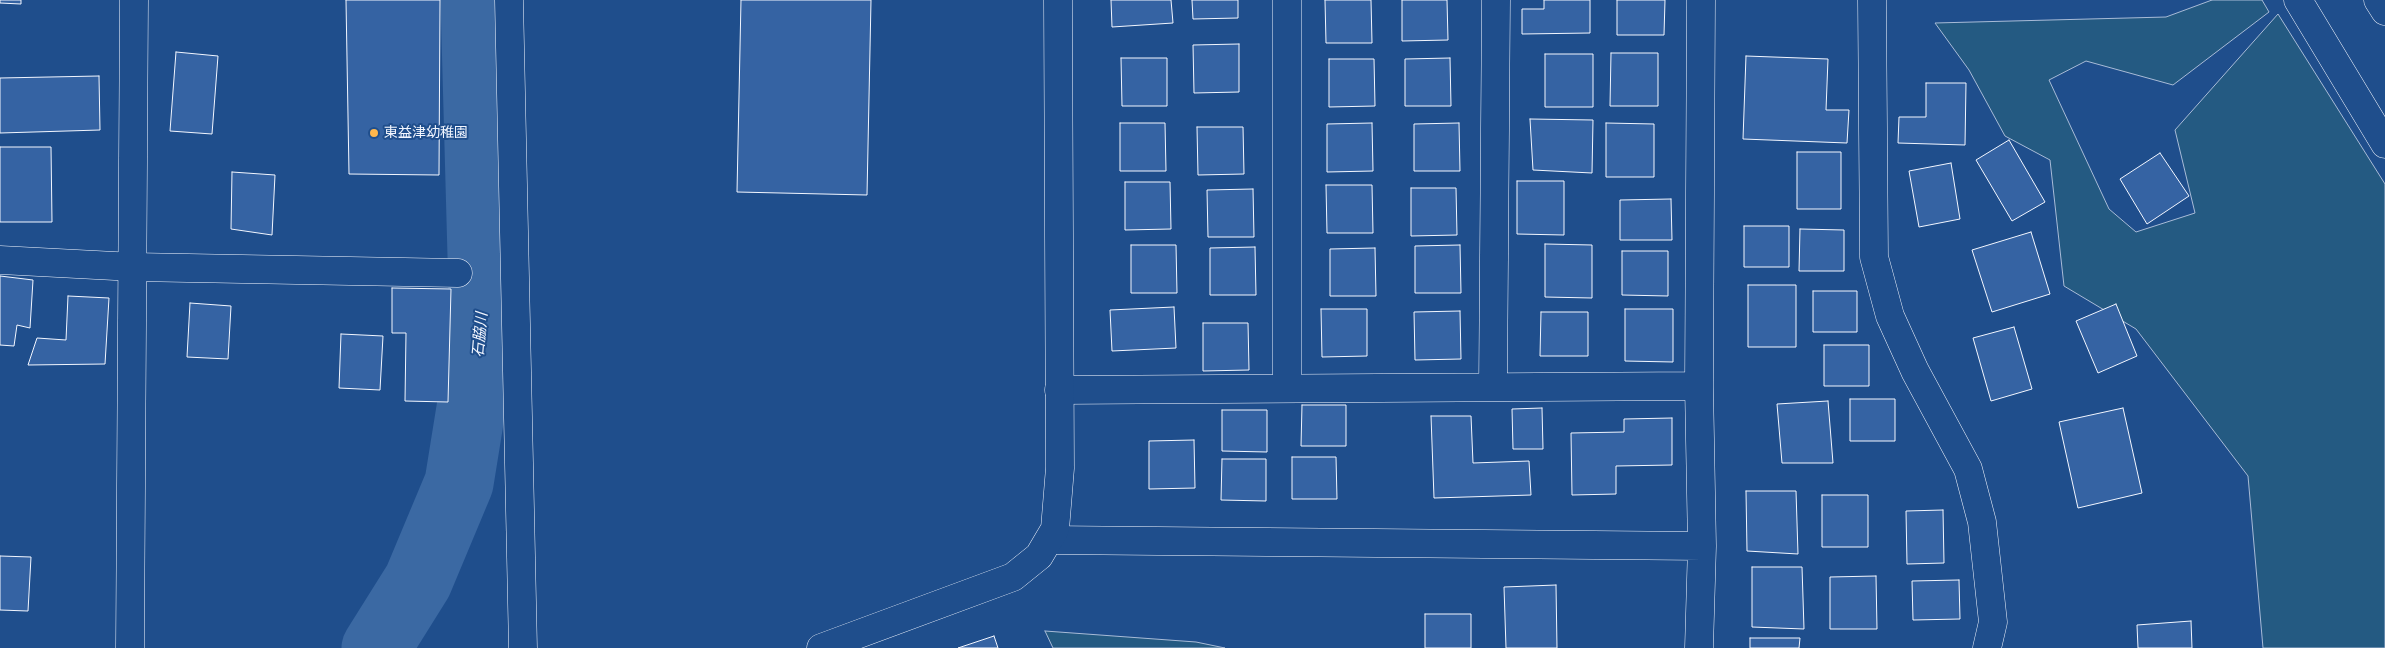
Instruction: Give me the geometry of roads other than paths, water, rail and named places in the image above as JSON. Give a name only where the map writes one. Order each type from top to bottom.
[{"type":"main road","points":[[130,648],[134,267],[134,0]]},
{"type":"main road","points":[[509,0],[523,648]]},
{"type":"main road","points":[[821,648],[1013,577],[1039,556],[1055,529],[1060,468],[1058,0]]},
{"type":"main road","points":[[1286,388],[1287,0]]},
{"type":"main road","points":[[1493,387],[1496,0]]},
{"type":"main road","points":[[1699,648],[1702,546],[1700,0]]},
{"type":"main road","points":[[1872,0],[1874,257],[1890,316],[1915,371],[1968,469],[1982,522],[1993,622],[1987,648]]},
{"type":"main road","points":[[2298,0],[2385,144]]},
{"type":"main road","points":[[2378,0],[2385,11]]},
{"type":"main road","points":[[0,260],[134,267],[458,273]]},
{"type":"main road","points":[[1059,390],[1700,386]]},
{"type":"main road","points":[[1048,540],[1702,546]]},
{"type":"waterway","name":"石脇川","points":[[376,648],[418,581],[459,483],[484,328],[475,0]]},
{"type":"place","name":"東益津幼稚園","points":[[374,133]]}]
